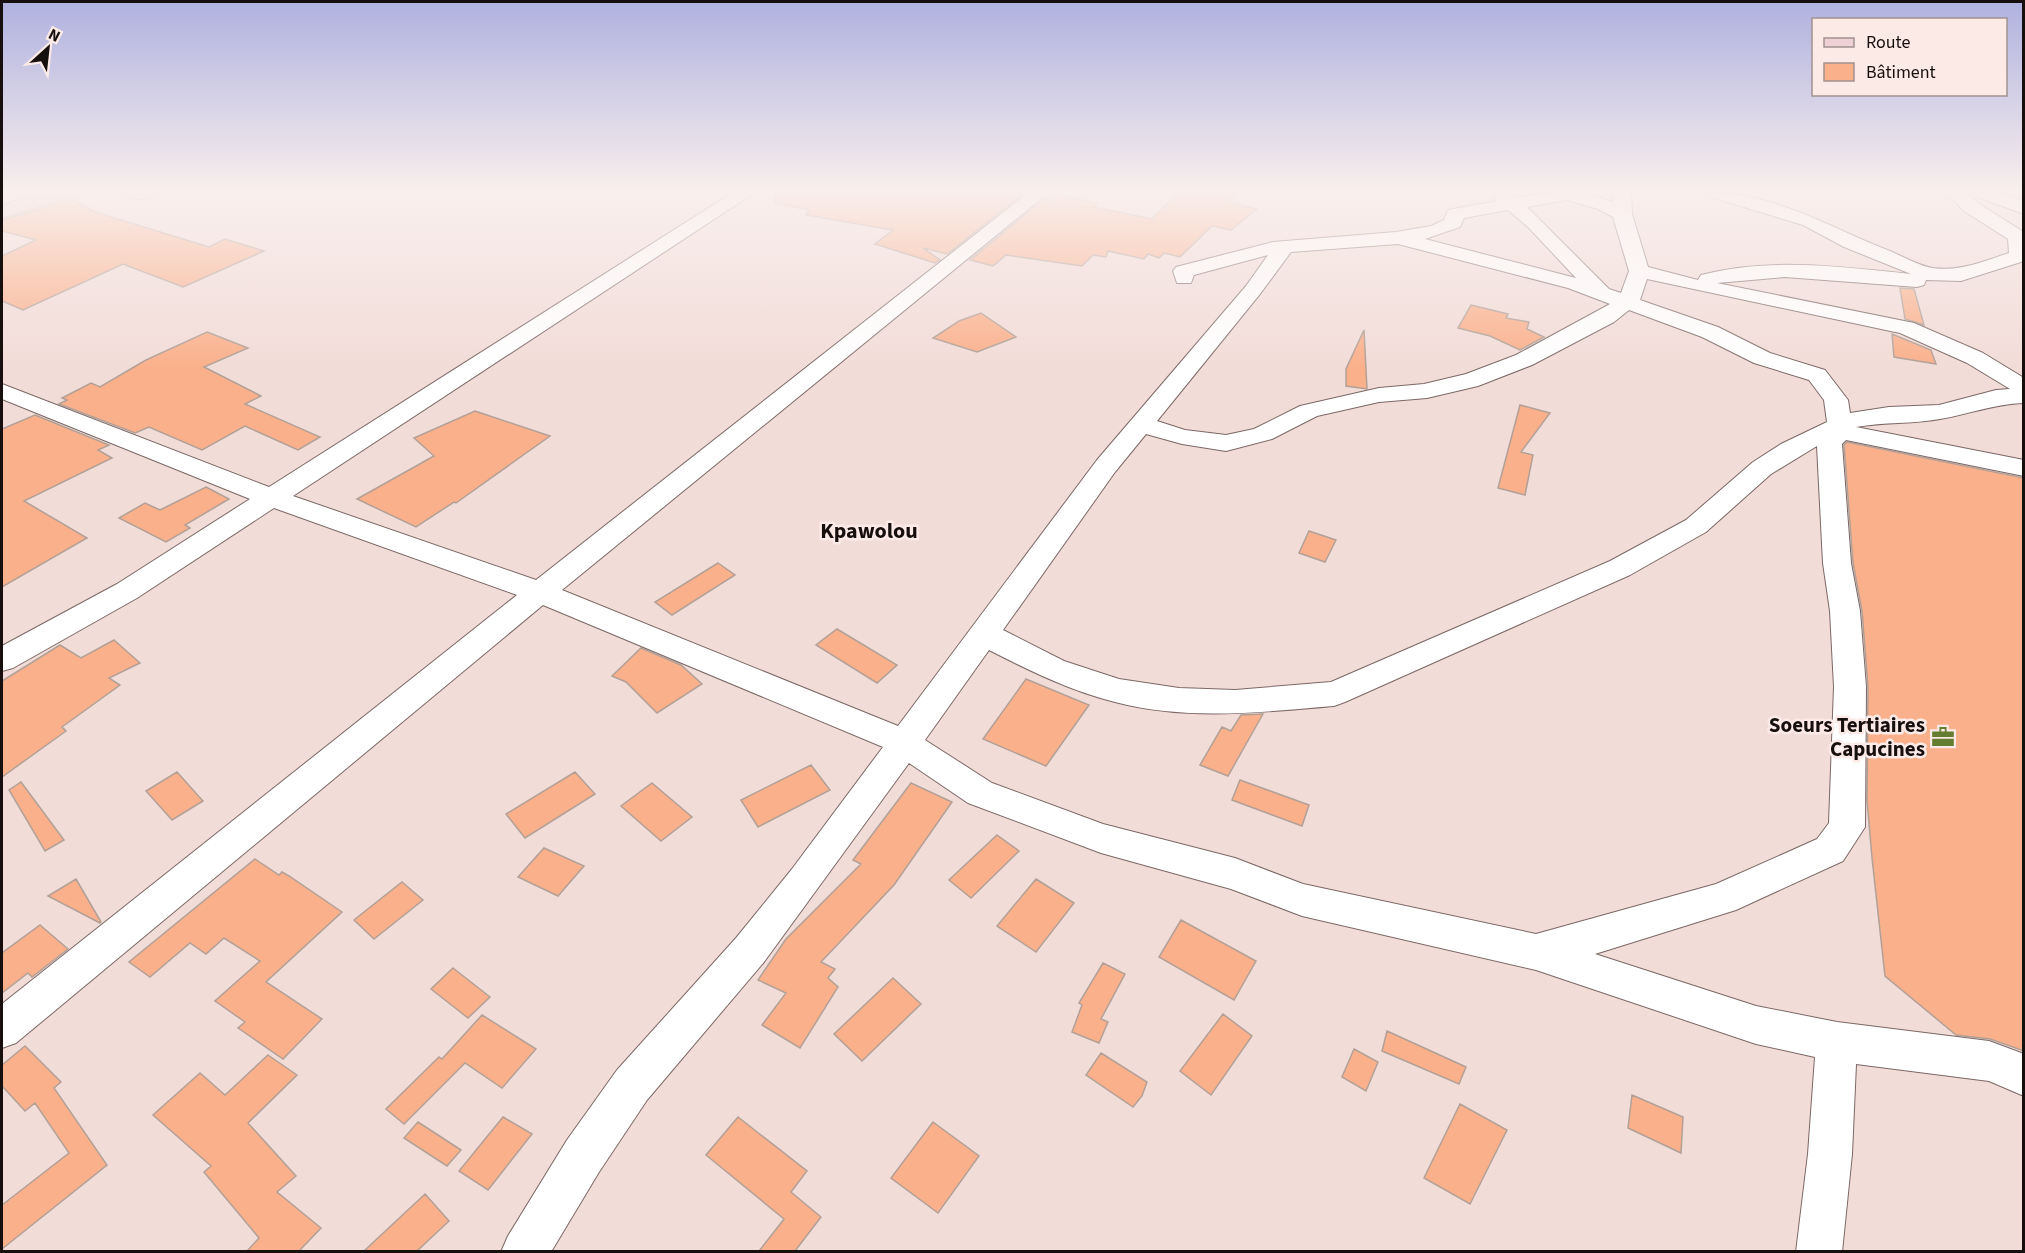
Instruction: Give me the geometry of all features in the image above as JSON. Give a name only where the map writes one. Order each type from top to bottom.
[{"type":"street","points":[[2,660],[127,591],[654,251]]},
{"type":"street","points":[[2,1029],[540,592],[966,251]]},
{"type":"street","points":[[1184,279],[1184,271],[1265,251]]},
{"type":"street","points":[[524,1251],[583,1156],[632,1084],[750,950],[905,743],[1106,466],[1252,290],[1281,251]]},
{"type":"street","points":[[1451,251],[1521,269],[1600,294],[1710,332],[1753,354],[1817,375],[1836,400],[1840,428],[1829,442],[1837,563],[1845,611],[1850,687],[1847,827],[1830,850],[1723,898],[1616,931],[1536,952]]},
{"type":"street","points":[[1563,251],[1593,281],[1600,294]]},
{"type":"street","points":[[1141,424],[1182,438],[1226,443],[1263,434],[1309,411],[1379,394],[1427,391],[1450,383],[1488,376],[1524,360],[1579,328],[1598,322],[1625,304],[1629,300],[1639,271],[1633,251]]},
{"type":"street","points":[[1872,251],[1894,262],[1929,274],[1948,276]]},
{"type":"street","points":[[1689,284],[1731,274],[1815,273],[1936,282],[1948,276],[2006,262],[2017,257],[2019,251]]},
{"type":"street","points":[[1639,271],[1689,284],[1906,328],[1975,358],[2024,388]]},
{"type":"street","points":[[984,634],[1053,669],[1117,691],[1179,700],[1235,702],[1334,694],[1380,676],[1620,568],[1696,526],[1762,468],[1790,449],[1868,417],[1939,412],[1996,397],[2024,396]]},
{"type":"street","points":[[9,400],[271,498],[540,592],[905,743],[980,793],[1101,838],[1235,874],[1302,900],[1536,952],[1756,1025],[1837,1042],[1989,1062],[2024,1075]]},
{"type":"street","points":[[1840,428],[2024,468]]},
{"type":"street","points":[[1819,1251],[1830,1154],[1837,1042]]},
{"type":"building","points":[[12,251],[263,251],[183,287],[123,264],[23,310],[2,301],[2,256]]},
{"type":"building","points":[[899,251],[928,251],[940,260],[935,263]]},
{"type":"building","points":[[980,251],[1108,251],[1106,257],[1093,255],[1082,266],[1006,255],[993,266],[970,260]]},
{"type":"building","points":[[1110,251],[1186,251],[1180,257],[1164,253],[1159,258],[1148,254],[1144,259]]},
{"type":"building","points":[[1900,288],[1914,289],[1924,325],[1905,319]]},
{"type":"building","points":[[1471,305],[1508,314],[1506,318],[1529,322],[1527,329],[1544,337],[1520,350],[1490,336],[1458,328]]},
{"type":"building","points":[[981,313],[1016,337],[977,352],[933,338],[959,321]]},
{"type":"building","points":[[1364,330],[1367,389],[1346,386],[1346,369]]},
{"type":"building","points":[[207,332],[248,348],[204,367],[261,396],[245,404],[320,437],[298,450],[245,426],[202,450],[149,427],[135,433],[59,404],[67,400],[62,398],[91,383],[100,387],[146,360]]},
{"type":"building","points":[[1892,334],[1931,350],[1936,364],[1894,357]]},
{"type":"building","points":[[1520,405],[1550,413],[1521,452],[1533,455],[1525,495],[1498,488]]},
{"type":"building","points":[[475,411],[550,436],[456,503],[454,502],[416,527],[357,499],[434,456],[414,438]]},
{"type":"building","points":[[35,415],[109,445],[98,450],[112,458],[24,501],[87,538],[2,587],[2,429]]},
{"type":"building","name":"Soeurs Tertiaires Capucines","points":[[1847,442],[2024,478],[2024,1051],[1990,1039],[1956,1035],[1885,976],[1867,800],[1868,687],[1862,611],[1853,563],[1844,445]]},
{"type":"building","points":[[206,487],[229,499],[185,525],[190,528],[166,542],[119,518],[145,503],[160,510]]},
{"type":"building","points":[[1309,531],[1336,540],[1325,562],[1299,553]]},
{"type":"building","points":[[718,563],[735,575],[672,615],[655,602]]},
{"type":"building","points":[[837,629],[897,665],[877,683],[816,645]]},
{"type":"building","points":[[114,640],[140,663],[109,678],[120,685],[62,727],[66,731],[2,777],[2,681],[60,645],[81,658]]},
{"type":"building","points":[[641,648],[681,665],[702,684],[657,713],[626,682],[612,676]]},
{"type":"building","points":[[1026,679],[1089,705],[1046,766],[983,739]]},
{"type":"building","points":[[1263,714],[1228,776],[1200,765],[1222,727],[1231,731],[1241,715]]},
{"type":"building","points":[[811,765],[830,790],[758,827],[741,800]]},
{"type":"building","points":[[177,772],[203,801],[172,820],[146,791]]},
{"type":"building","points":[[575,772],[595,794],[525,838],[506,814]]},
{"type":"building","points":[[1240,780],[1309,805],[1302,826],[1232,800]]},
{"type":"building","points":[[21,782],[64,840],[45,851],[9,790]]},
{"type":"building","points":[[652,783],[692,817],[661,841],[621,806]]},
{"type":"building","points":[[911,783],[952,802],[894,885],[821,962],[835,969],[828,978],[838,987],[800,1048],[762,1025],[786,993],[758,980],[786,939],[861,864],[853,860]]},
{"type":"building","points":[[997,835],[1019,851],[971,898],[949,880]]},
{"type":"building","points":[[544,848],[584,866],[558,896],[518,877]]},
{"type":"building","points":[[255,859],[279,875],[282,872],[289,876],[342,912],[266,982],[322,1019],[283,1059],[238,1028],[245,1022],[215,1001],[260,961],[224,938],[206,954],[190,943],[150,977],[129,962]]},
{"type":"building","points":[[76,879],[101,922],[100,923],[48,896]]},
{"type":"building","points":[[1036,879],[1074,903],[1036,952],[997,926]]},
{"type":"building","points":[[402,882],[423,900],[374,939],[354,920]]},
{"type":"building","points":[[1181,920],[1256,961],[1234,1000],[1159,957]]},
{"type":"building","points":[[40,925],[68,949],[32,977],[28,973],[2,993],[2,953]]},
{"type":"building","points":[[1103,963],[1125,974],[1101,1019],[1108,1022],[1099,1043],[1072,1032],[1082,1005],[1079,1003]]},
{"type":"building","points":[[453,968],[490,997],[468,1018],[431,989]]},
{"type":"building","points":[[893,978],[921,1004],[862,1061],[834,1034]]},
{"type":"building","points":[[1223,1014],[1252,1036],[1211,1095],[1180,1071]]},
{"type":"building","points":[[482,1015],[536,1049],[502,1088],[465,1063],[404,1124],[386,1109],[439,1057],[442,1059]]},
{"type":"building","points":[[1387,1031],[1466,1067],[1459,1084],[1382,1051]]},
{"type":"building","points":[[25,1046],[61,1082],[54,1088],[107,1165],[2,1249],[2,1205],[69,1153],[35,1103],[25,1111],[2,1086],[2,1065]]},
{"type":"building","points":[[1354,1049],[1378,1062],[1366,1091],[1342,1077]]},
{"type":"building","points":[[1101,1053],[1147,1082],[1142,1096],[1133,1107],[1086,1075]]},
{"type":"building","points":[[268,1055],[297,1075],[248,1123],[296,1176],[277,1192],[321,1228],[299,1251],[247,1251],[259,1238],[204,1172],[211,1166],[153,1115],[200,1073],[225,1095]]},
{"type":"building","points":[[1632,1095],[1683,1117],[1681,1153],[1628,1128]]},
{"type":"building","points":[[1460,1104],[1507,1130],[1470,1204],[1424,1178]]},
{"type":"building","points":[[503,1117],[532,1134],[488,1190],[459,1171]]},
{"type":"building","points":[[738,1117],[807,1171],[791,1192],[821,1217],[795,1251],[759,1251],[784,1219],[706,1155]]},
{"type":"building","points":[[418,1122],[461,1150],[447,1166],[404,1138]]},
{"type":"building","points":[[933,1122],[979,1156],[938,1213],[891,1178]]},
{"type":"building","points":[[425,1194],[449,1221],[417,1251],[364,1251]]},
{"type":"place","name":"Soeurs Tertiaires Capucines","points":[[1943,737]]},
{"type":"district","name":"Kpawolou","points":[[869,531]]}]
